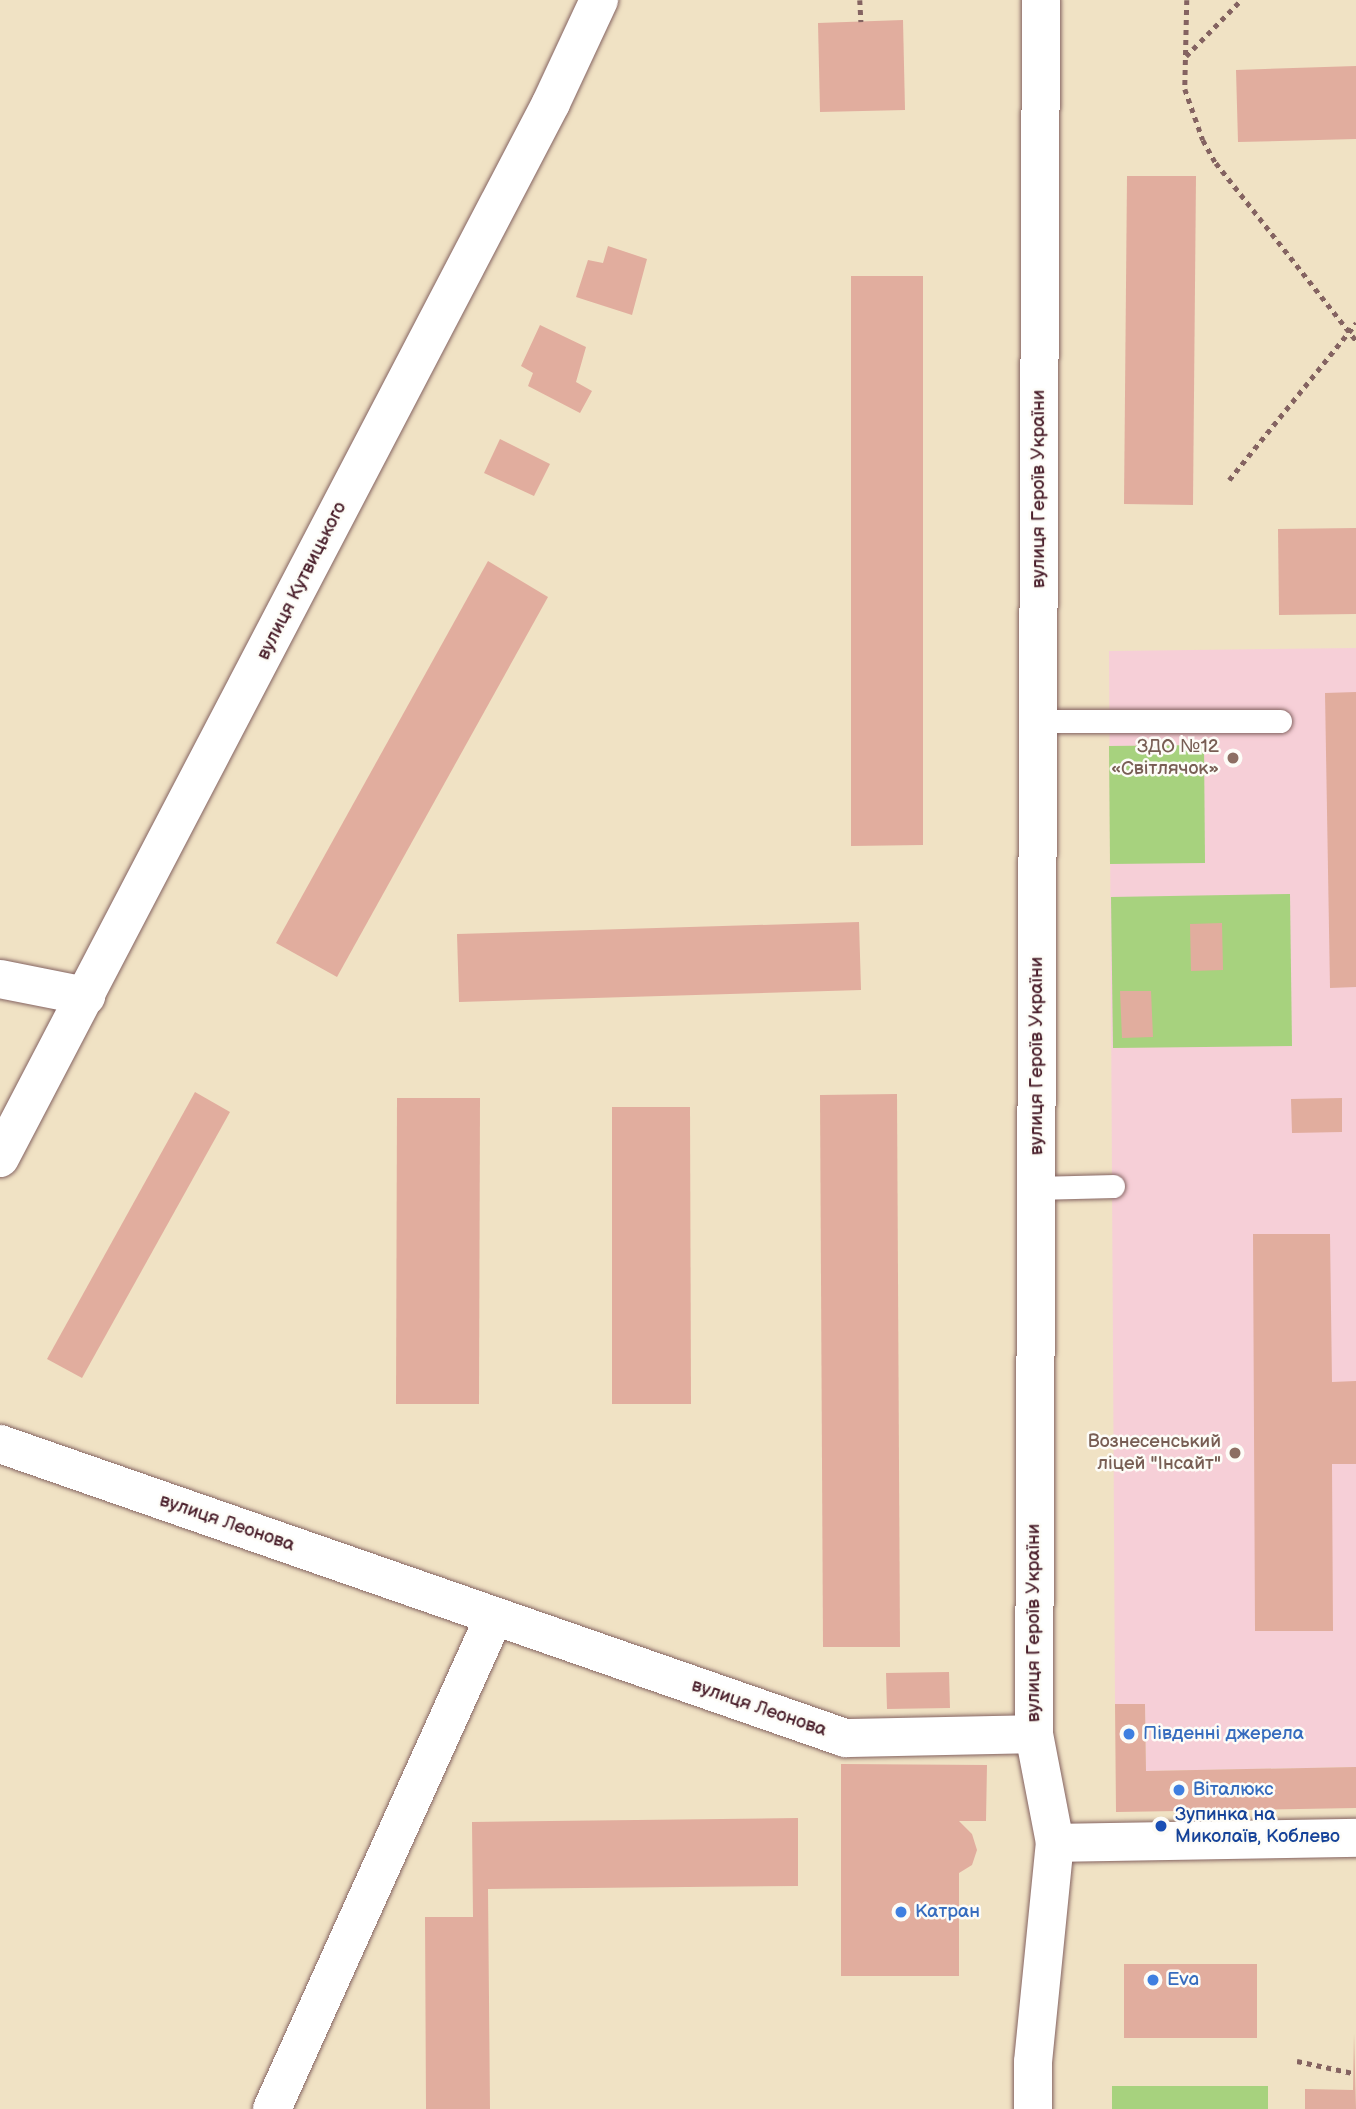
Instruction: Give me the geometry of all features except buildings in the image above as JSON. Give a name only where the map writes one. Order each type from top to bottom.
[{"type":"street","points":[[551,103],[567,0]]},
{"type":"street","name":"вулиця Кутвицького","points":[[0,1158],[551,103],[599,0]]},
{"type":"street","name":"вулиця Героїв України","points":[[1033,2109],[1033,2062],[1055,1843],[1034,1734],[1041,0]]},
{"type":"street","points":[[0,979],[86,996]]},
{"type":"street","name":"вулиця Леонова","points":[[0,1444],[845,1738],[1034,1734]]},
{"type":"street","points":[[272,2109],[494,1617]]},
{"type":"street","points":[[1055,1843],[1356,1838]]},
{"type":"lane","points":[[1039,721],[1280,721]]},
{"type":"lane","points":[[1036,1188],[1113,1186]]},
{"type":"path","points":[[860,0],[860,22]]},
{"type":"path","points":[[1187,0],[1185,89],[1191,115],[1216,163],[1356,340]]},
{"type":"path","points":[[1186,56],[1241,0]]},
{"type":"path","points":[[1229,480],[1356,323]]},
{"type":"path","points":[[1297,2062],[1353,2073]]},
{"type":"shaded area","name":"Вознесенський ліцей \"Інсайт\"","points":[[1356,648],[1356,1767],[1146,1771],[1145,1704],[1115,1704],[1109,651]]},
{"type":"green space","points":[[1204,745],[1205,863],[1110,864],[1109,746]]},
{"type":"green space","points":[[1290,894],[1292,1046],[1113,1048],[1111,897]]},
{"type":"green space","points":[[1112,2086],[1268,2086],[1268,2109],[1112,2109]]},
{"type":"place","name":"ЗДО №12 «Світлячок»","points":[[1233,758]]},
{"type":"place","name":"Вознесенський ліцей \"Інсайт\"","points":[[1235,1453]]},
{"type":"place","name":"Південні джерела","points":[[1129,1734]]},
{"type":"place","name":"Віталюкс","points":[[1179,1790]]},
{"type":"place","name":"Зупинка на Миколаїв, Коблево","points":[[1161,1826]]},
{"type":"place","name":"Катран","points":[[901,1912]]},
{"type":"place","name":"Eva","points":[[1153,1980]]}]
